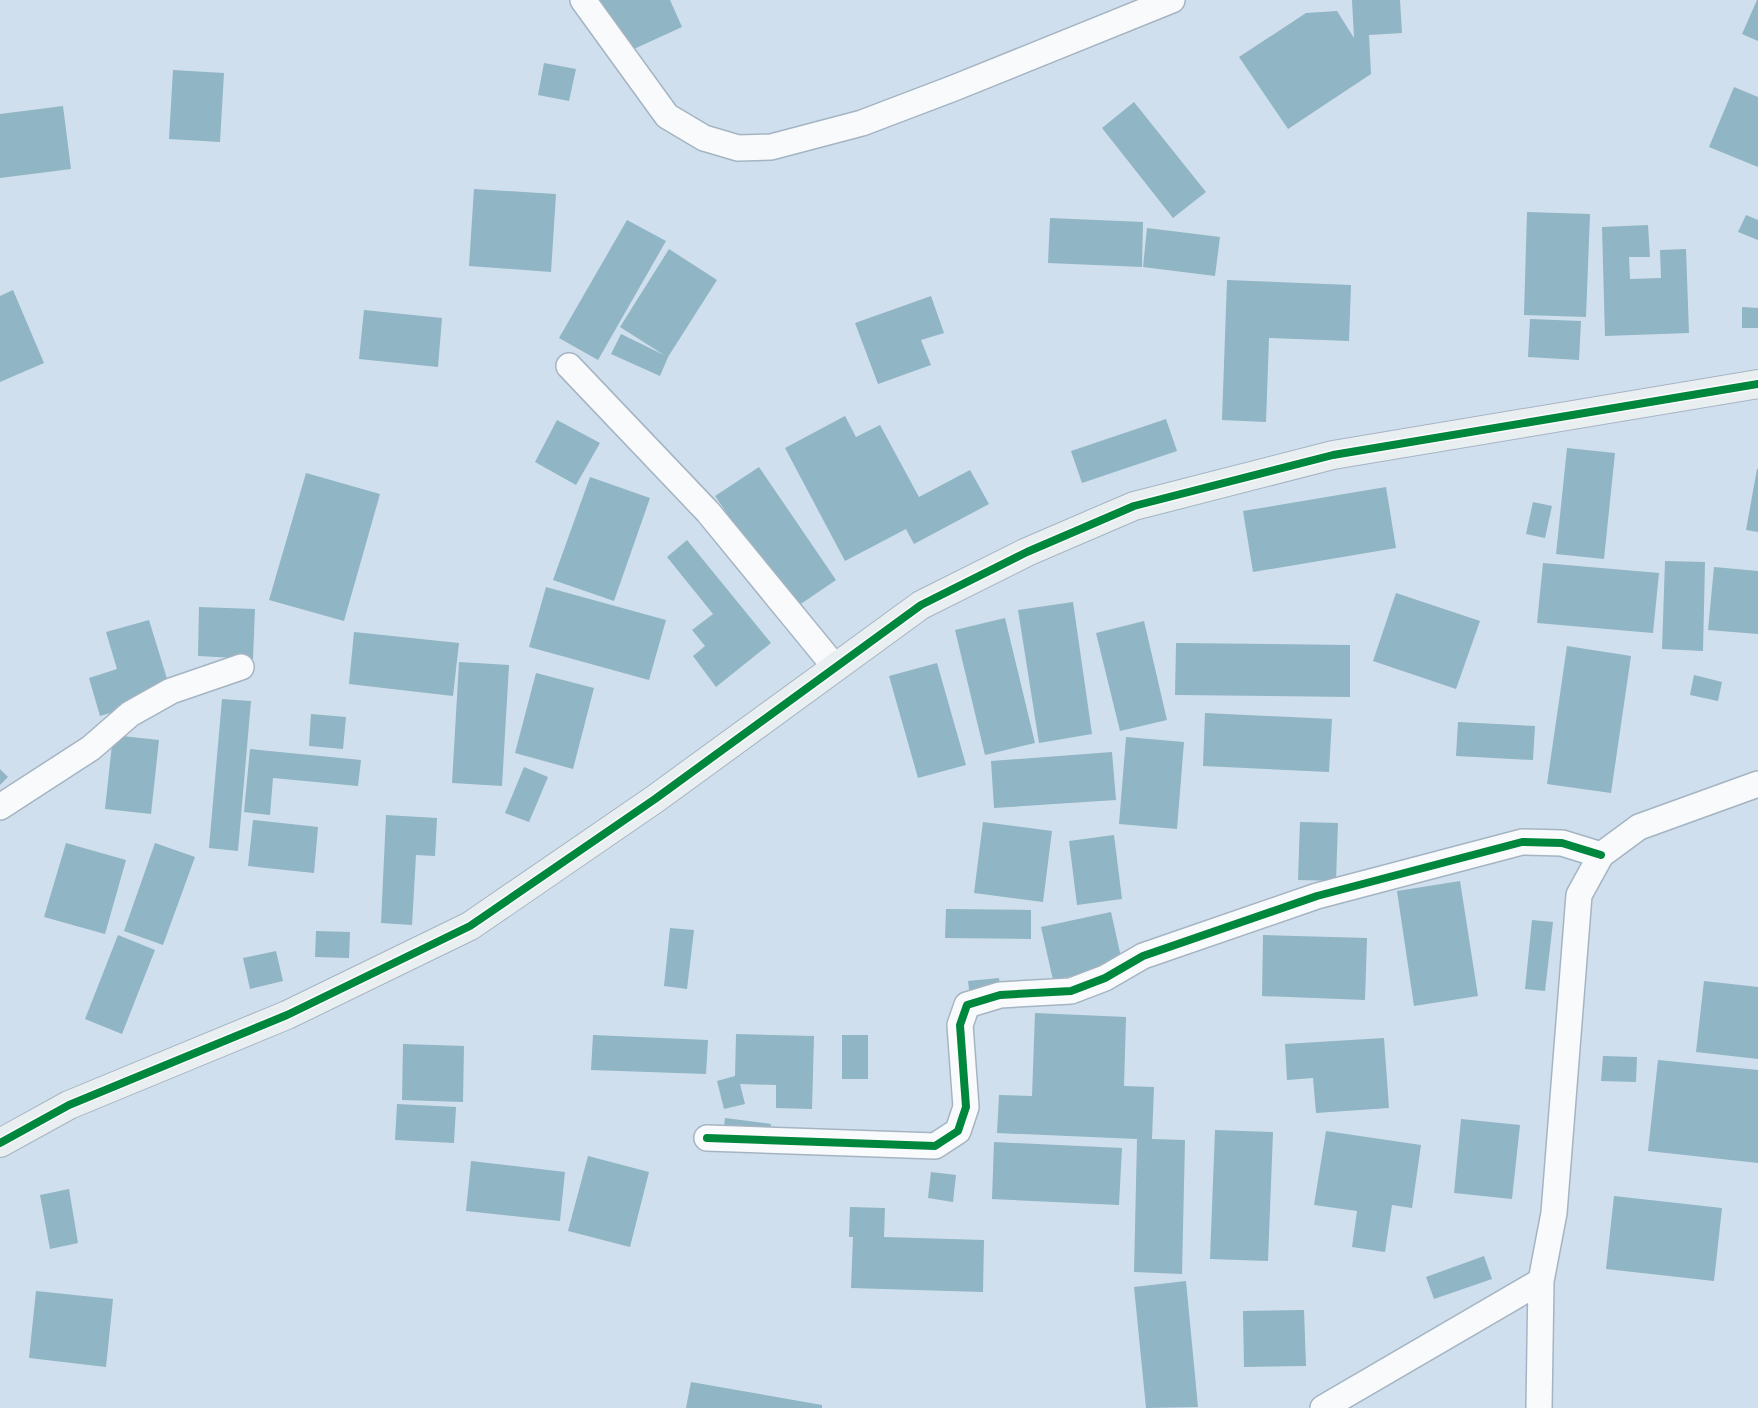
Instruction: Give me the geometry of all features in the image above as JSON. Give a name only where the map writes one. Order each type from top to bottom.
[{"type":"street","points":[[583,0],[667,116],[704,138],[738,148],[771,147],[862,123],[1172,0]]},
{"type":"street","points":[[569,366],[708,512],[835,668]]},
{"type":"street","points":[[0,1143],[68,1105],[287,1016],[470,926],[655,799],[920,605],[1027,552],[1134,506],[1332,455],[1758,384]]},
{"type":"street","points":[[0,806],[91,748],[130,714],[171,691],[241,667]]},
{"type":"street","points":[[1539,1408],[1541,1281],[1554,1213],[1579,895],[1601,855],[1639,827],[1758,784]]},
{"type":"street","points":[[707,1138],[935,1146],[958,1132],[966,1107],[960,1025],[967,1005],[1000,995],[1071,991],[1105,978],[1143,956],[1317,896],[1522,842],[1562,843],[1601,855]]},
{"type":"street","points":[[1322,1408],[1541,1281]]},
{"type":"building","points":[[597,0],[670,0],[682,27],[623,54]]},
{"type":"building","points":[[1352,0],[1400,0],[1402,33],[1369,35],[1371,74],[1288,129],[1239,57],[1306,13],[1337,11],[1354,38]]},
{"type":"building","points":[[1758,0],[1758,41],[1742,34]]},
{"type":"building","points":[[544,63],[576,69],[569,101],[538,95]]},
{"type":"building","points":[[173,70],[224,73],[220,142],[169,139]]},
{"type":"building","points":[[1734,87],[1758,97],[1758,167],[1709,147]]},
{"type":"building","points":[[1134,102],[1206,192],[1173,218],[1102,128]]},
{"type":"building","points":[[63,106],[71,169],[0,178],[0,114]]},
{"type":"building","points":[[474,189],[556,194],[551,272],[469,266]]},
{"type":"building","points":[[1527,212],[1590,214],[1586,317],[1524,315]]},
{"type":"building","points":[[1746,215],[1758,220],[1758,240],[1738,232]]},
{"type":"building","points":[[1050,218],[1143,222],[1142,267],[1048,263]]},
{"type":"building","points":[[627,220],[666,241],[598,360],[559,338]]},
{"type":"building","points":[[1648,225],[1650,257],[1629,257],[1630,279],[1661,278],[1660,250],[1686,249],[1689,333],[1605,336],[1602,227]]},
{"type":"building","points":[[1147,228],[1220,237],[1215,276],[1143,267]]},
{"type":"building","points":[[669,249],[717,280],[668,357],[660,376],[611,354],[621,334],[664,355],[620,327]]},
{"type":"building","points":[[1227,280],[1351,285],[1349,341],[1269,338],[1266,422],[1222,420]]},
{"type":"building","points":[[13,290],[44,363],[0,382],[0,296]]},
{"type":"building","points":[[931,296],[944,333],[921,340],[931,365],[878,384],[855,323]]},
{"type":"building","points":[[1742,307],[1758,308],[1758,328],[1742,328]]},
{"type":"building","points":[[364,310],[442,318],[438,367],[359,359]]},
{"type":"building","points":[[1530,319],[1581,321],[1579,360],[1528,357]]},
{"type":"building","points":[[845,416],[856,437],[880,425],[919,497],[970,470],[989,504],[914,544],[906,529],[845,561],[785,448]]},
{"type":"building","points":[[1166,419],[1177,451],[1082,483],[1071,451]]},
{"type":"building","points":[[557,420],[600,443],[576,485],[535,462]]},
{"type":"building","points":[[1567,448],[1615,453],[1604,559],[1556,554]]},
{"type":"building","points":[[759,467],[836,580],[789,612],[780,591],[715,496]]},
{"type":"building","points":[[1758,469],[1758,532],[1746,530]]},
{"type":"building","points":[[306,473],[380,494],[344,621],[269,600]]},
{"type":"building","points":[[590,477],[650,498],[614,601],[553,580]]},
{"type":"building","points":[[1386,487],[1396,548],[1253,572],[1243,511]]},
{"type":"building","points":[[1533,502],[1552,506],[1545,538],[1526,534]]},
{"type":"building","points":[[687,540],[771,643],[716,687],[693,656],[705,646],[692,630],[713,614],[667,557]]},
{"type":"building","points":[[1665,561],[1705,562],[1703,651],[1662,649]]},
{"type":"building","points":[[1543,563],[1659,573],[1653,633],[1537,623]]},
{"type":"building","points":[[1714,567],[1758,571],[1758,634],[1708,630]]},
{"type":"building","points":[[546,587],[666,620],[649,680],[529,647]]},
{"type":"building","points":[[1396,593],[1480,621],[1456,689],[1373,661]]},
{"type":"building","points":[[1073,602],[1092,734],[1039,743],[1018,610]]},
{"type":"building","points":[[199,607],[255,609],[253,659],[198,656]]},
{"type":"building","points":[[1005,618],[1035,743],[985,755],[955,630]]},
{"type":"building","points":[[149,620],[172,695],[100,716],[89,678],[117,669],[106,632]]},
{"type":"building","points":[[1144,621],[1167,720],[1120,731],[1096,633]]},
{"type":"building","points":[[354,632],[459,643],[453,696],[349,684]]},
{"type":"building","points":[[1176,643],[1350,645],[1350,697],[1175,695]]},
{"type":"building","points":[[1567,646],[1631,656],[1611,793],[1547,784]]},
{"type":"building","points":[[459,662],[509,665],[502,786],[452,783]]},
{"type":"building","points":[[937,663],[966,765],[918,778],[889,676]]},
{"type":"building","points":[[536,673],[594,688],[573,769],[515,753]]},
{"type":"building","points":[[1694,675],[1722,682],[1718,701],[1690,695]]},
{"type":"building","points":[[222,699],[251,701],[238,851],[209,848]]},
{"type":"building","points":[[1205,713],[1332,719],[1329,772],[1203,766]]},
{"type":"building","points":[[311,714],[346,717],[343,749],[309,746]]},
{"type":"building","points":[[1458,722],[1535,726],[1533,760],[1456,756]]},
{"type":"building","points":[[113,735],[159,740],[151,814],[105,809]]},
{"type":"building","points":[[1126,737],[1184,742],[1177,829],[1119,824]]},
{"type":"building","points":[[250,749],[361,760],[358,786],[273,778],[270,815],[244,812]]},
{"type":"building","points":[[1112,752],[1116,800],[994,808],[991,761]]},
{"type":"building","points":[[524,767],[548,777],[529,822],[505,813]]},
{"type":"building","points":[[0,769],[8,777],[0,785]]},
{"type":"building","points":[[386,815],[437,818],[435,856],[416,855],[412,925],[381,923]]},
{"type":"building","points":[[253,820],[318,827],[314,873],[248,866]]},
{"type":"building","points":[[983,822],[1052,831],[1043,902],[974,893]]},
{"type":"building","points":[[1300,822],[1338,823],[1336,881],[1298,880]]},
{"type":"building","points":[[1114,835],[1122,899],[1077,905],[1069,841]]},
{"type":"building","points":[[66,843],[126,860],[105,934],[44,917]]},
{"type":"building","points":[[155,843],[195,857],[163,945],[124,931]]},
{"type":"building","points":[[1460,881],[1478,996],[1414,1006],[1397,891]]},
{"type":"building","points":[[946,909],[1031,910],[1031,939],[945,938]]},
{"type":"building","points":[[1111,912],[1123,966],[1053,980],[1041,927]]},
{"type":"building","points":[[1532,920],[1553,922],[1545,991],[1525,989]]},
{"type":"building","points":[[670,928],[694,930],[687,989],[664,986]]},
{"type":"building","points":[[316,931],[350,932],[349,958],[315,957]]},
{"type":"building","points":[[118,935],[155,950],[122,1034],[85,1019]]},
{"type":"building","points":[[1263,935],[1367,938],[1365,1000],[1262,996]]},
{"type":"building","points":[[276,951],[283,981],[250,989],[243,958]]},
{"type":"building","points":[[999,978],[1001,994],[970,997],[968,981]]},
{"type":"building","points":[[1704,981],[1758,987],[1758,1059],[1696,1052]]},
{"type":"building","points":[[1035,1013],[1126,1017],[1124,1086],[1154,1087],[1152,1139],[1185,1140],[1182,1274],[1134,1272],[1137,1139],[997,1133],[999,1095],[1032,1096]]},
{"type":"building","points":[[736,1034],[814,1036],[812,1109],[776,1108],[776,1085],[740,1084],[745,1104],[724,1109],[717,1081],[735,1076]]},
{"type":"building","points":[[593,1035],[708,1040],[706,1074],[591,1070]]},
{"type":"building","points":[[842,1035],[868,1035],[868,1079],[842,1079]]},
{"type":"building","points":[[1384,1038],[1389,1108],[1316,1113],[1313,1078],[1287,1080],[1285,1044]]},
{"type":"building","points":[[403,1044],[464,1046],[463,1102],[402,1100]]},
{"type":"building","points":[[1603,1056],[1637,1057],[1636,1082],[1601,1081]]},
{"type":"building","points":[[1658,1060],[1758,1070],[1758,1163],[1648,1151]]},
{"type":"building","points":[[397,1104],[456,1107],[454,1143],[395,1140]]},
{"type":"building","points":[[725,1118],[771,1124],[768,1150],[722,1144]]},
{"type":"building","points":[[1461,1119],[1520,1125],[1512,1199],[1454,1193]]},
{"type":"building","points":[[1215,1130],[1273,1132],[1268,1261],[1210,1259]]},
{"type":"building","points":[[1326,1131],[1421,1145],[1412,1208],[1392,1205],[1385,1252],[1352,1247],[1357,1211],[1314,1205]]},
{"type":"building","points":[[994,1142],[1122,1148],[1119,1205],[992,1199]]},
{"type":"building","points":[[588,1156],[649,1172],[630,1247],[568,1231]]},
{"type":"building","points":[[471,1161],[565,1172],[560,1221],[466,1211]]},
{"type":"building","points":[[931,1172],[956,1175],[953,1202],[928,1198]]},
{"type":"building","points":[[69,1189],[78,1243],[50,1249],[40,1195]]},
{"type":"building","points":[[1614,1196],[1722,1208],[1714,1281],[1606,1269]]},
{"type":"building","points":[[850,1207],[885,1208],[884,1237],[984,1240],[983,1292],[851,1288],[853,1237],[849,1237]]},
{"type":"building","points":[[1484,1256],[1492,1279],[1434,1299],[1426,1277]]},
{"type":"building","points":[[1186,1281],[1198,1407],[1146,1408],[1134,1287]]},
{"type":"building","points":[[36,1291],[113,1299],[106,1367],[29,1358]]},
{"type":"building","points":[[1304,1310],[1306,1366],[1244,1367],[1243,1311]]},
{"type":"building","points":[[691,1382],[822,1405],[822,1408],[686,1408]]},
{"type":"cycle path","points":[[0,1143],[69,1105],[287,1015],[470,926],[655,799],[921,605],[1027,552],[1134,506],[1333,455],[1758,384]]},
{"type":"cycle path","points":[[707,1138],[935,1146],[958,1131],[966,1107],[960,1025],[967,1005],[1000,995],[1071,991],[1105,978],[1143,956],[1317,896],[1522,842],[1562,843],[1601,855]]}]
